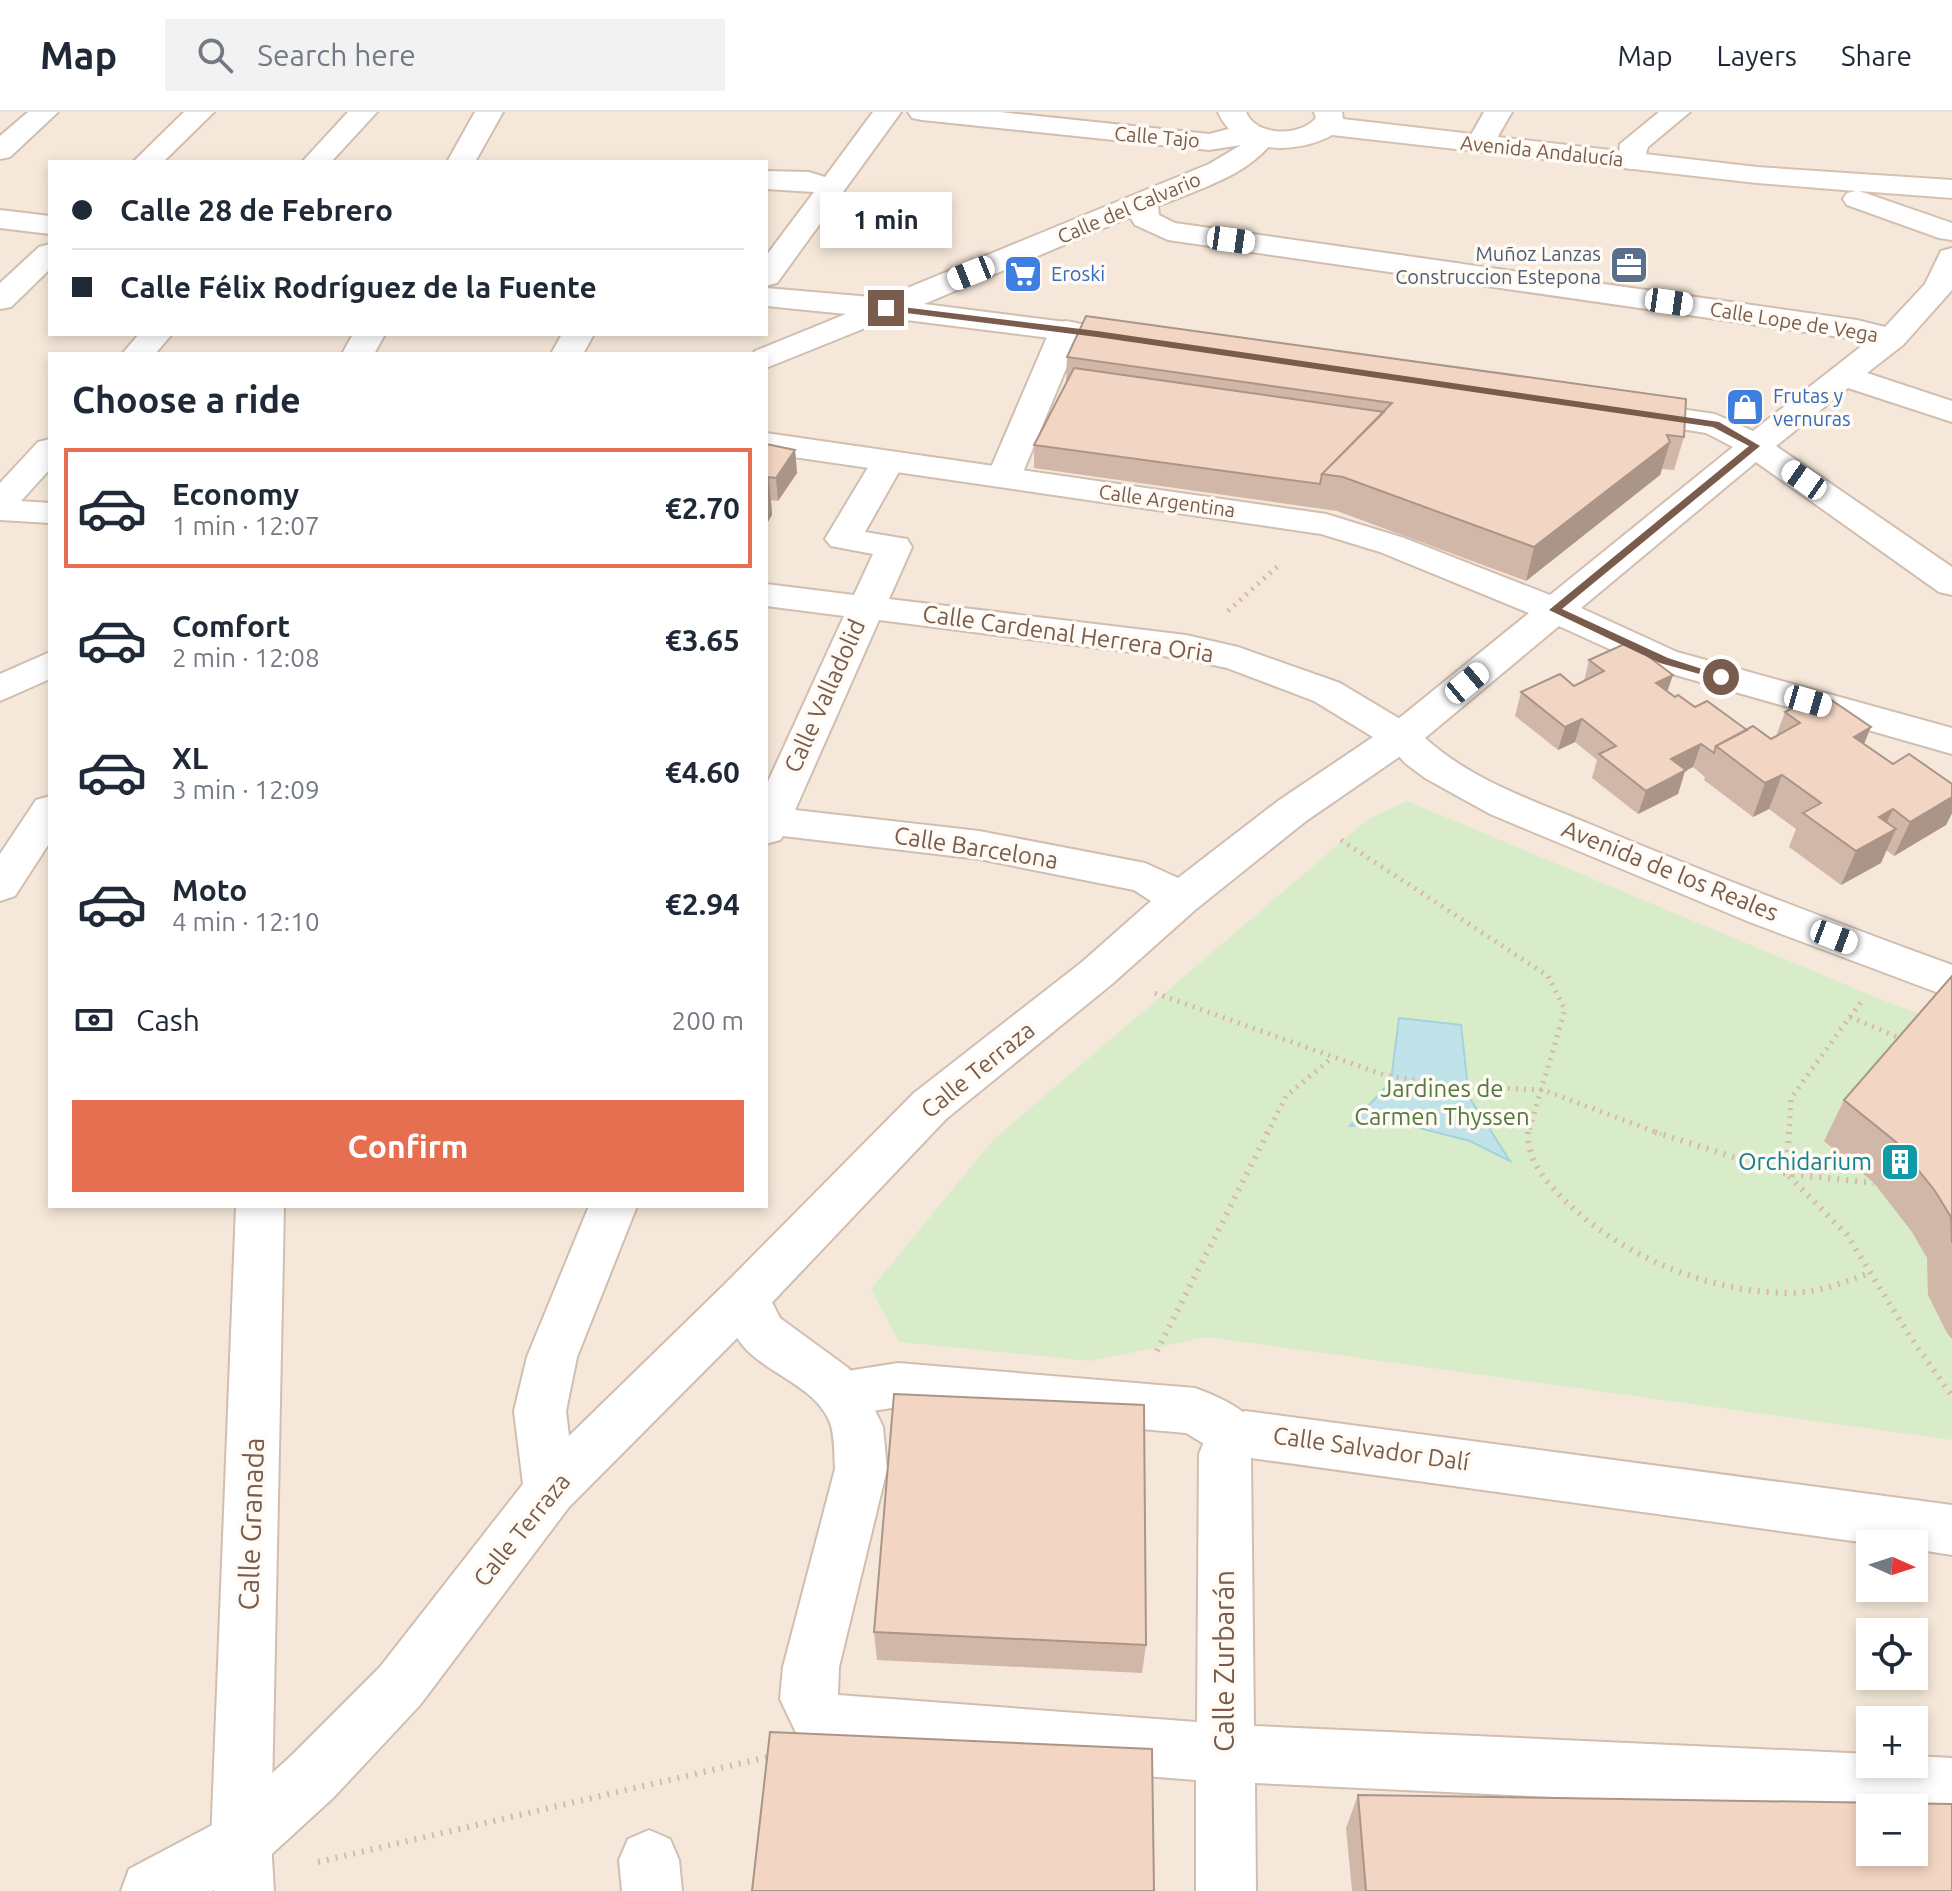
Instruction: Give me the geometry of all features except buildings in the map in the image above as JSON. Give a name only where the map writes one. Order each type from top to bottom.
[{"type":"street","points":[[0,151],[44,112]]},
{"type":"street","points":[[149,160],[200,112]]},
{"type":"street","points":[[318,160],[363,112]]},
{"type":"street","points":[[462,160],[489,112]]},
{"type":"street","points":[[768,274],[887,112]]},
{"type":"street","name":"Calle Tajo","points":[[922,112],[1209,142],[1229,140],[1247,127],[1278,139],[1309,137],[1328,119]]},
{"type":"street","points":[[1480,144],[1498,112]]},
{"type":"street","points":[[1632,161],[1634,144],[1676,112]]},
{"type":"street","name":"Avenida Andalucía","points":[[1328,119],[1480,144],[1757,175],[1952,189]]},
{"type":"street","name":"Calle del Calvario","points":[[768,357],[1143,203],[1243,157],[1254,149],[1247,127]]},
{"type":"street","name":"Avenida Andalucía","points":[[1757,175],[1876,204],[1951,237]]},
{"type":"street","points":[[768,180],[809,181],[832,188]]},
{"type":"street","name":"Calle Lope de Vega","points":[[1143,203],[1145,219],[1168,231],[1857,329],[1892,338]]},
{"type":"street","points":[[0,219],[48,225]]},
{"type":"street","name":"Calle Terraza","points":[[151,1891],[243,1866],[313,1776],[400,1686],[550,1490],[744,1298],[930,1106],[1097,973],[1180,899],[1292,811],[1401,737],[1755,446],[1892,338],[1939,287],[1951,237]]},
{"type":"street","points":[[0,300],[48,255]]},
{"type":"street","points":[[768,297],[886,308],[1173,345]]},
{"type":"street","name":"Calle Terraza","points":[[1892,338],[1952,315]]},
{"type":"street","points":[[1004,477],[1066,330]]},
{"type":"street","points":[[140,352],[154,336]]},
{"type":"street","points":[[1843,376],[1952,412]]},
{"type":"street","points":[[1590,405],[1715,424],[1755,446],[1952,584]]},
{"type":"street","name":"Calle Argentina","points":[[768,443],[1326,524],[1392,545],[1554,610],[1664,660],[1952,741]]},
{"type":"street","points":[[48,451],[3,500],[0,510],[48,513]]},
{"type":"street","name":"Calle Valladolid","points":[[768,821],[894,547],[843,539],[888,461]]},
{"type":"street","name":"Calle Cardenal Herrera Oria","points":[[768,595],[1186,647],[1238,659],[1327,692],[1401,737]]},
{"type":"street","points":[[0,689],[48,665]]},
{"type":"street","name":"Avenida de los Reales","points":[[1401,737],[1418,755],[1454,781],[1658,870],[1952,982]]},
{"type":"street","points":[[0,886],[48,813]]},
{"type":"street","name":"Calle Barcelona","points":[[768,823],[979,845],[1145,878],[1180,899]]},
{"type":"street","name":"Calle Granada","points":[[243,1866],[260,1208]]},
{"type":"street","points":[[550,1490],[540,1411],[543,1397],[552,1357],[612,1208]]},
{"type":"street","points":[[744,1298],[747,1312],[757,1329],[841,1394],[853,1413],[859,1437],[861,1469],[811,1667],[809,1699],[819,1719],[846,1725],[1223,1753],[1952,1787]]},
{"type":"street","name":"Calle Salvador Dalí","points":[[841,1394],[898,1385],[1195,1411],[1239,1438],[1245,1434],[1258,1434],[1952,1530]]},
{"type":"street","name":"Calle Zurbarán","points":[[1226,1891],[1223,1753],[1225,1454],[1229,1443],[1239,1438]]},
{"type":"path","points":[[1186,647],[1326,524]]},
{"type":"path","points":[[1292,811],[1332,833],[1548,976],[1565,1010],[1543,1090],[1527,1127],[1533,1161],[1554,1192],[1580,1218],[1628,1250],[1682,1272],[1735,1285],[1789,1292],[1821,1291],[1870,1273]]},
{"type":"path","points":[[1893,960],[1791,1098],[1787,1174],[1847,1235],[1952,1396]]},
{"type":"path","points":[[1097,973],[1278,1034],[1387,1076],[1474,1087],[1543,1090],[1687,1144],[1787,1174],[1874,1183]]},
{"type":"path","points":[[1850,1017],[1909,1043]]},
{"type":"path","points":[[1147,1407],[1158,1344],[1286,1096],[1333,1057]]},
{"type":"path","points":[[302,1866],[779,1754],[819,1719]]},
{"type":"shaded area","points":[[0,112],[1952,112],[1952,1891],[0,1891]]},
{"type":"green space","name":"Jardines de Carmen Thyssen","points":[[1407,801],[1880,999],[1952,1026],[1952,1440],[1207,1337],[1091,1361],[899,1342],[871,1289],[993,1140],[1368,819]]},
{"type":"water","points":[[1399,1018],[1461,1025],[1469,1097],[1510,1161],[1470,1141],[1396,1122],[1350,1126],[1391,1081]]},
{"type":"place","name":"Muñoz Lanzas Construccion Estepona","points":[[1629,265]]},
{"type":"place","name":"Eroski","points":[[1023,274]]},
{"type":"place","name":"Frutas y vernuras","points":[[1745,407]]},
{"type":"place","name":"Orchidarium","points":[[1900,1162]]},
{"type":"route","points":[[886,308],[1097,334],[1715,424],[1755,446],[1554,610],[1664,660],[1721,677]]}]
